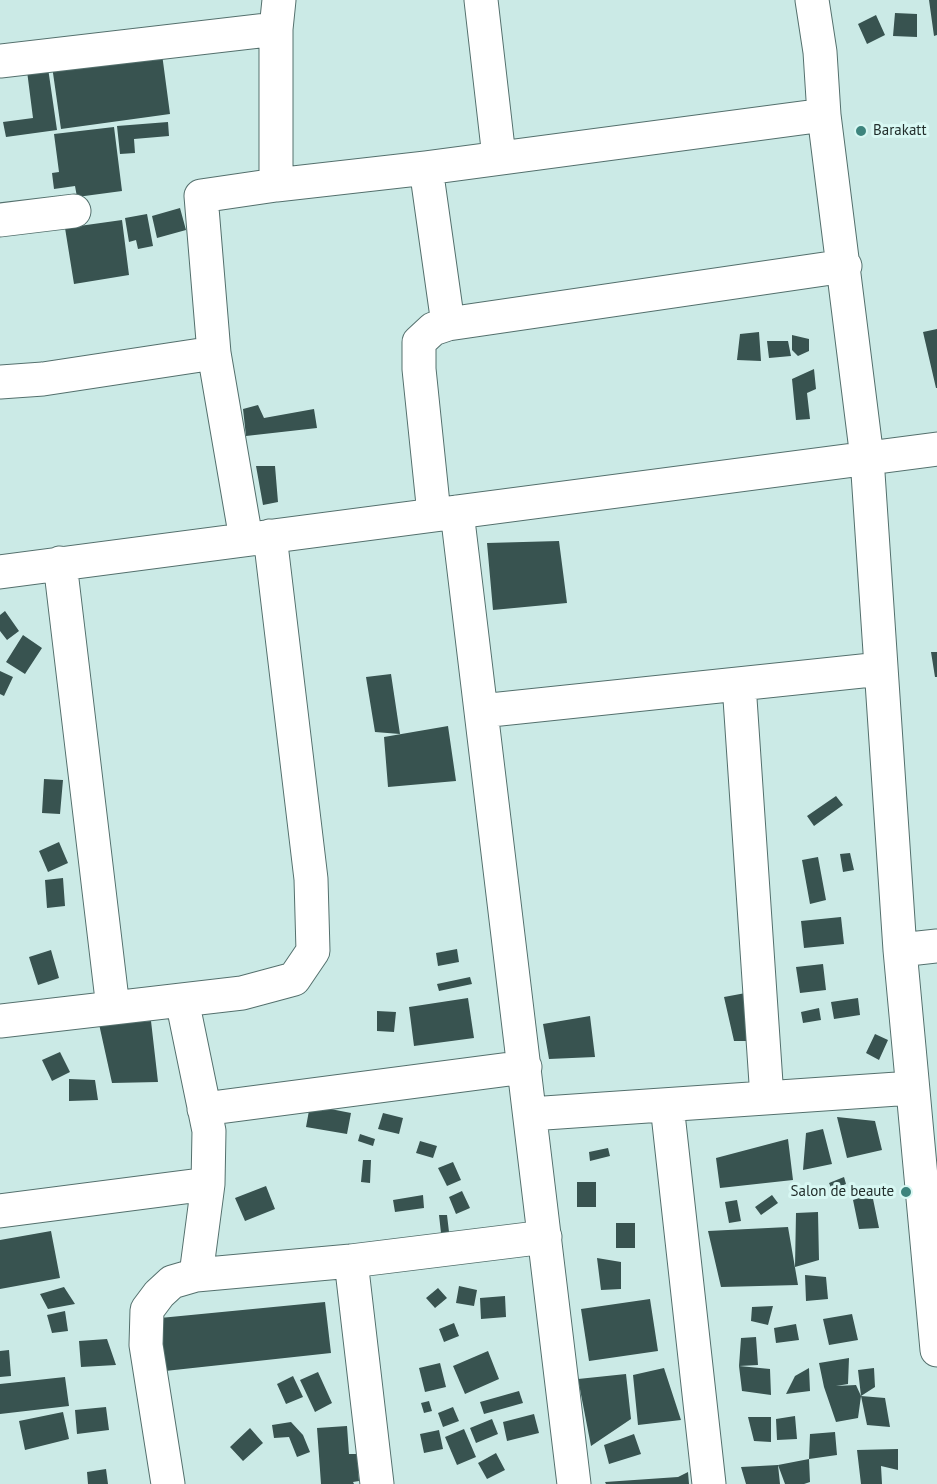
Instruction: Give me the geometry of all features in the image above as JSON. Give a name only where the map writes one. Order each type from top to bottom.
[{"type":"street","points":[[812,0],[867,458],[900,950],[912,1088],[927,1147],[937,1350]]},
{"type":"street","points":[[490,1],[499,157]]},
{"type":"street","points":[[0,61],[278,15],[276,185]]},
{"type":"street","points":[[0,1021],[242,993],[294,978],[313,951],[311,879],[258,537],[214,353],[201,196],[824,115]]},
{"type":"street","points":[[426,168],[448,324]]},
{"type":"street","points":[[0,220],[75,211]]},
{"type":"street","points":[[574,1484],[481,711],[419,369],[419,342],[433,329],[448,324],[845,266]]},
{"type":"street","points":[[0,382],[43,379],[214,353]]},
{"type":"street","points":[[0,572],[937,449]]},
{"type":"street","points":[[60,563],[113,1008]]},
{"type":"street","points":[[481,711],[881,669]]},
{"type":"street","points":[[739,684],[767,1098]]},
{"type":"street","points":[[900,950],[937,946]]},
{"type":"street","points":[[182,1000],[209,1131],[208,1184],[196,1275]]},
{"type":"street","points":[[204,1109],[525,1067]]},
{"type":"street","points":[[530,1114],[912,1088]]},
{"type":"street","points":[[668,1105],[709,1484]]},
{"type":"street","points":[[0,1211],[208,1184]]},
{"type":"street","points":[[168,1484],[146,1345],[147,1310],[172,1282],[196,1275],[351,1261],[545,1237]]},
{"type":"street","points":[[351,1261],[377,1484]]},
{"type":"building","points":[[929,0],[937,0],[937,35],[934,36]]},
{"type":"building","points":[[895,13],[917,14],[917,37],[893,36]]},
{"type":"building","points":[[876,15],[885,35],[867,44],[858,24]]},
{"type":"building","points":[[162,54],[170,114],[61,129],[52,66]]},
{"type":"building","points":[[48,68],[57,130],[6,137],[3,122],[33,118],[27,71]]},
{"type":"building","points":[[168,122],[169,136],[134,139],[135,153],[120,154],[117,126]]},
{"type":"building","points":[[114,127],[122,191],[77,197],[75,186],[54,189],[52,173],[59,172],[54,134]]},
{"type":"building","points":[[180,208],[186,230],[157,238],[152,216]]},
{"type":"building","points":[[147,214],[153,246],[138,249],[136,240],[129,242],[125,218]]},
{"type":"building","points":[[122,220],[129,275],[74,284],[65,228]]},
{"type":"building","points":[[937,329],[937,388],[936,388],[923,332]]},
{"type":"building","points":[[759,332],[761,361],[737,360],[740,334]]},
{"type":"building","points":[[792,335],[809,339],[809,351],[798,356],[792,350]]},
{"type":"building","points":[[767,341],[788,341],[791,356],[769,358]]},
{"type":"building","points":[[814,369],[816,389],[807,393],[810,419],[796,420],[792,379]]},
{"type":"building","points":[[258,405],[264,418],[314,409],[317,428],[246,436],[243,409]]},
{"type":"building","points":[[256,466],[275,466],[278,502],[263,505]]},
{"type":"building","points":[[559,541],[567,603],[493,610],[487,543]]},
{"type":"building","points":[[5,611],[19,631],[7,640],[0,631],[0,615]]},
{"type":"building","points":[[23,635],[42,648],[25,674],[6,662]]},
{"type":"building","points":[[931,652],[937,652],[937,677],[935,677]]},
{"type":"building","points":[[0,671],[13,677],[4,696],[0,694]]},
{"type":"building","points":[[391,674],[400,734],[375,732],[366,677]]},
{"type":"building","points":[[448,726],[456,781],[388,787],[384,737]]},
{"type":"building","points":[[44,779],[63,780],[60,814],[42,813]]},
{"type":"building","points":[[836,796],[843,805],[814,826],[807,816]]},
{"type":"building","points":[[59,842],[68,863],[48,872],[39,851]]},
{"type":"building","points":[[850,853],[854,870],[843,872],[840,854]]},
{"type":"building","points":[[818,857],[826,900],[810,904],[802,860]]},
{"type":"building","points":[[63,878],[65,906],[47,908],[45,880]]},
{"type":"building","points":[[841,917],[844,944],[804,948],[801,921]]},
{"type":"building","points":[[457,949],[459,962],[438,966],[436,953]]},
{"type":"building","points":[[51,950],[59,978],[38,985],[29,957]]},
{"type":"building","points":[[823,964],[826,990],[800,993],[796,967]]},
{"type":"building","points":[[470,977],[472,984],[439,991],[437,984]]},
{"type":"building","points":[[751,992],[758,1041],[734,1041],[724,997]]},
{"type":"building","points":[[468,998],[474,1038],[414,1046],[409,1007]]},
{"type":"building","points":[[858,998],[860,1015],[834,1019],[831,1002]]},
{"type":"building","points":[[819,1008],[821,1020],[803,1023],[801,1012]]},
{"type":"building","points":[[377,1011],[396,1012],[394,1032],[377,1031]]},
{"type":"building","points":[[590,1016],[595,1057],[549,1059],[543,1024]]},
{"type":"building","points":[[151,1021],[158,1082],[112,1083],[99,1024]]},
{"type":"building","points":[[875,1034],[888,1040],[879,1060],[866,1053]]},
{"type":"building","points":[[60,1052],[70,1072],[52,1081],[42,1060]]},
{"type":"building","points":[[69,1079],[95,1080],[98,1100],[69,1101]]},
{"type":"building","points":[[310,1105],[351,1113],[347,1134],[306,1127]]},
{"type":"building","points":[[383,1113],[403,1118],[399,1134],[378,1129]]},
{"type":"building","points":[[837,1117],[875,1121],[882,1150],[847,1158]]},
{"type":"building","points":[[823,1129],[832,1164],[803,1170],[806,1133]]},
{"type":"building","points":[[360,1134],[375,1139],[373,1146],[358,1141]]},
{"type":"building","points":[[788,1139],[793,1180],[720,1188],[716,1158]]},
{"type":"building","points":[[420,1141],[437,1146],[433,1158],[416,1153]]},
{"type":"building","points":[[608,1148],[610,1156],[590,1161],[589,1152]]},
{"type":"building","points":[[363,1160],[371,1160],[370,1183],[361,1182]]},
{"type":"building","points":[[453,1162],[461,1180],[447,1186],[438,1168]]},
{"type":"building","points":[[844,1177],[846,1184],[832,1190],[829,1183]]},
{"type":"building","points":[[577,1182],[596,1182],[596,1207],[577,1207]]},
{"type":"building","points":[[266,1186],[275,1209],[245,1221],[235,1198]]},
{"type":"building","points":[[462,1191],[470,1208],[456,1214],[449,1197]]},
{"type":"building","points":[[872,1194],[879,1228],[859,1229],[853,1200]]},
{"type":"building","points":[[423,1195],[424,1208],[395,1212],[393,1200]]},
{"type":"building","points":[[772,1195],[778,1203],[761,1215],[755,1207]]},
{"type":"building","points":[[737,1200],[741,1221],[729,1223],[725,1202]]},
{"type":"building","points":[[818,1212],[819,1260],[795,1267],[796,1213]]},
{"type":"building","points":[[439,1215],[447,1215],[449,1232],[441,1233]]},
{"type":"building","points":[[616,1223],[635,1223],[635,1248],[616,1248]]},
{"type":"building","points":[[788,1227],[798,1285],[721,1287],[708,1231]]},
{"type":"building","points":[[51,1231],[60,1278],[0,1289],[0,1240]]},
{"type":"building","points":[[597,1258],[621,1262],[621,1289],[601,1290]]},
{"type":"building","points":[[805,1275],[826,1277],[828,1299],[806,1301]]},
{"type":"building","points":[[459,1286],[477,1290],[474,1306],[456,1303]]},
{"type":"building","points":[[64,1287],[75,1304],[48,1309],[40,1294]]},
{"type":"building","points":[[438,1288],[447,1298],[435,1308],[426,1298]]},
{"type":"building","points":[[505,1296],[506,1317],[481,1319],[480,1298]]},
{"type":"building","points":[[650,1299],[658,1351],[589,1361],[581,1309]]},
{"type":"building","points":[[325,1302],[331,1353],[165,1371],[160,1318]]},
{"type":"building","points":[[773,1306],[768,1325],[751,1321],[752,1307]]},
{"type":"building","points":[[65,1311],[68,1331],[52,1333],[47,1315]]},
{"type":"building","points":[[852,1314],[858,1340],[829,1345],[823,1319]]},
{"type":"building","points":[[454,1323],[459,1336],[444,1342],[439,1329]]},
{"type":"building","points":[[796,1324],[799,1340],[776,1343],[774,1328]]},
{"type":"building","points":[[756,1337],[758,1365],[739,1366],[741,1338]]},
{"type":"building","points":[[107,1339],[116,1365],[81,1367],[79,1341]]},
{"type":"building","points":[[9,1350],[11,1376],[0,1377],[0,1351]]},
{"type":"building","points":[[488,1351],[499,1379],[465,1394],[453,1366]]},
{"type":"building","points":[[849,1358],[848,1384],[836,1386],[856,1385],[861,1396],[858,1418],[836,1422],[824,1387],[819,1363]]},
{"type":"building","points":[[440,1363],[446,1387],[425,1392],[419,1368]]},
{"type":"building","points":[[739,1366],[770,1369],[771,1395],[742,1391]]},
{"type":"building","points":[[664,1368],[681,1420],[638,1425],[633,1375]]},
{"type":"building","points":[[809,1368],[810,1391],[786,1394],[795,1376]]},
{"type":"building","points":[[874,1368],[875,1387],[861,1396],[858,1370]]},
{"type":"building","points":[[318,1372],[332,1403],[315,1412],[300,1380]]},
{"type":"building","points":[[626,1374],[631,1419],[591,1446],[578,1379]]},
{"type":"building","points":[[293,1376],[303,1397],[286,1404],[277,1384]]},
{"type":"building","points":[[65,1377],[69,1406],[0,1414],[0,1384]]},
{"type":"building","points":[[519,1391],[523,1403],[484,1414],[480,1402]]},
{"type":"building","points":[[861,1396],[885,1398],[890,1427],[867,1425]]},
{"type":"building","points":[[429,1401],[432,1411],[424,1413],[421,1403]]},
{"type":"building","points":[[106,1407],[109,1430],[77,1434],[75,1410]]},
{"type":"building","points":[[453,1407],[459,1421],[443,1427],[438,1413]]},
{"type":"building","points":[[63,1412],[69,1439],[25,1450],[19,1421]]},
{"type":"building","points":[[534,1414],[539,1433],[507,1441],[503,1422]]},
{"type":"building","points":[[795,1416],[797,1439],[777,1440],[776,1419]]},
{"type":"building","points":[[748,1417],[771,1417],[771,1442],[754,1441]]},
{"type":"building","points":[[492,1419],[498,1434],[476,1443],[470,1428]]},
{"type":"building","points":[[291,1422],[303,1435],[310,1452],[297,1457],[289,1437],[274,1438],[272,1425]]},
{"type":"building","points":[[347,1426],[349,1454],[357,1454],[359,1481],[353,1482],[354,1484],[321,1484],[317,1428]]},
{"type":"building","points":[[250,1428],[263,1443],[243,1461],[230,1447]]},
{"type":"building","points":[[464,1429],[476,1457],[457,1465],[445,1437]]},
{"type":"building","points":[[439,1430],[443,1449],[424,1453],[420,1434]]},
{"type":"building","points":[[835,1432],[837,1455],[809,1459],[810,1434]]},
{"type":"building","points":[[634,1434],[641,1454],[609,1464],[604,1445]]},
{"type":"building","points":[[898,1449],[898,1470],[881,1466],[882,1484],[861,1484],[857,1450]]},
{"type":"building","points":[[496,1453],[505,1470],[487,1479],[478,1463]]},
{"type":"building","points":[[809,1459],[810,1482],[785,1484],[778,1465]]},
{"type":"building","points":[[778,1465],[780,1484],[746,1484],[741,1467]]},
{"type":"building","points":[[106,1469],[108,1484],[88,1484],[87,1472]]},
{"type":"building","points":[[688,1472],[689,1484],[606,1484],[605,1482],[678,1477]]},
{"type":"place","name":"Barakatt","points":[[861,131]]},
{"type":"place","name":"Salon de beaute","points":[[906,1192]]}]
